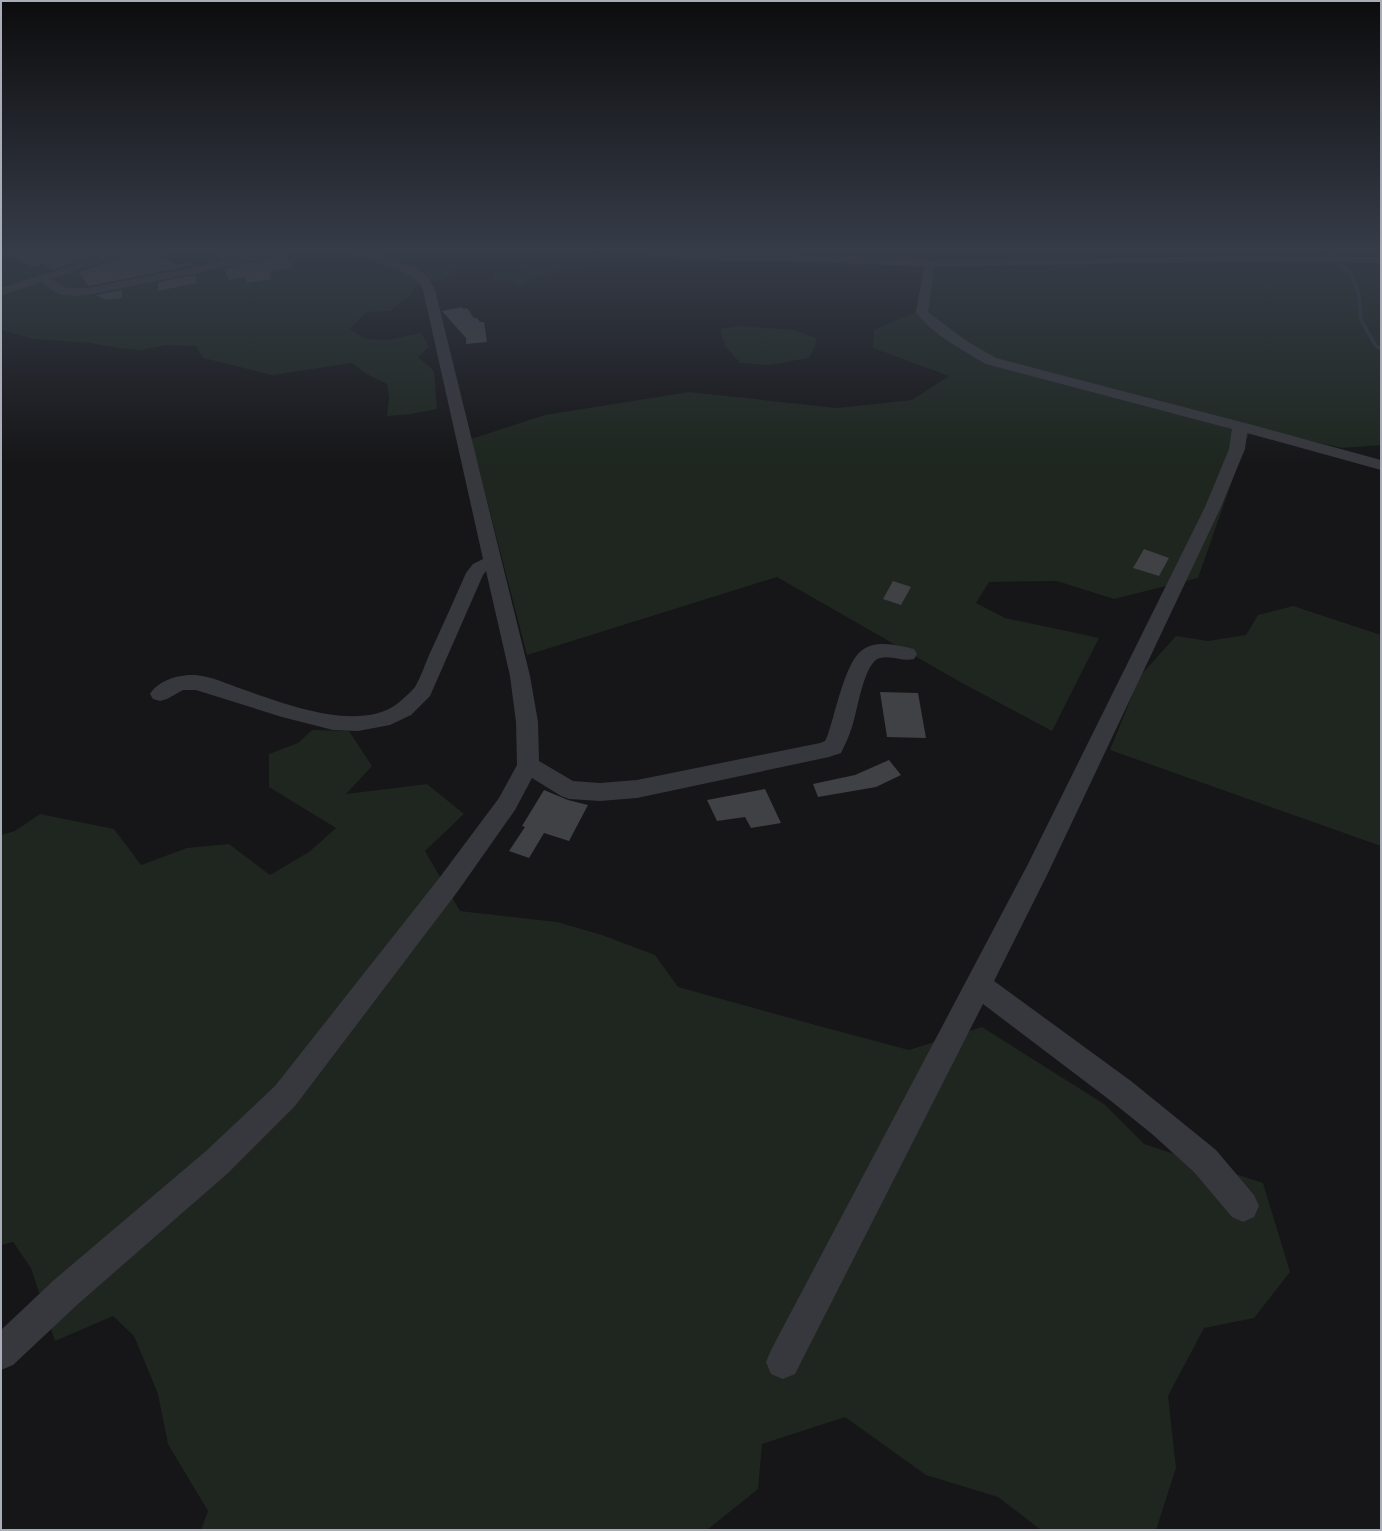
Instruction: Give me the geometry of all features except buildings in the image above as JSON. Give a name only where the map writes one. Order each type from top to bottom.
[{"type":"street","points":[[1,1353],[66,1292],[217,1162],[285,1096],[458,872],[507,804],[528,765],[527,722],[520,676],[436,321]]},
{"type":"street","points":[[932,321],[963,344],[991,361],[1240,426],[1381,465]]},
{"type":"street","points":[[783,1362],[1036,873],[1213,507],[1237,449],[1240,426]]},
{"type":"street","points":[[160,694],[179,683],[200,683],[318,721],[356,724],[389,717],[415,701],[423,691],[475,573],[479,568],[492,561]]},
{"type":"street","points":[[528,765],[569,790],[600,792],[637,789],[821,751],[833,747],[839,736],[856,675],[868,656],[878,652],[892,651],[907,654]]},
{"type":"street","points":[[978,985],[1121,1091],[1162,1124],[1205,1161],[1243,1206]]},
{"type":"shaded area","points":[[1,321],[357,321],[350,329],[365,339],[387,340],[421,333],[429,347],[418,357],[434,371],[437,409],[411,414],[387,416],[389,398],[387,384],[365,373],[352,363],[272,375],[203,358],[196,346],[166,345],[142,350],[118,348],[90,343],[34,339],[1,330]]},
{"type":"shaded area","points":[[893,321],[1381,321],[1381,445],[1342,448],[1251,427],[1198,578],[1114,599],[1057,581],[989,582],[976,603],[1005,618],[1099,638],[1052,731],[962,683],[777,577],[527,655],[471,439],[545,415],[689,392],[837,408],[912,400],[949,376],[873,348],[874,330]]},
{"type":"shaded area","points":[[739,326],[794,330],[816,338],[815,346],[809,358],[769,365],[740,363],[725,346],[720,329]]},
{"type":"shaded area","points":[[1293,606],[1381,635],[1381,846],[1110,750],[1140,676],[1176,636],[1208,641],[1246,635],[1258,615]]},
{"type":"shaded area","points":[[312,730],[349,731],[372,766],[346,794],[427,784],[464,814],[425,851],[460,911],[557,922],[602,935],[655,955],[678,987],[909,1050],[982,1027],[1104,1104],[1144,1144],[1263,1183],[1290,1272],[1254,1318],[1204,1328],[1168,1396],[1176,1468],[1156,1530],[1041,1530],[998,1497],[926,1475],[845,1417],[762,1444],[758,1489],[707,1530],[201,1530],[208,1511],[168,1444],[158,1394],[134,1336],[113,1316],[55,1341],[31,1268],[13,1242],[1,1245],[1,835],[15,831],[40,814],[114,829],[141,865],[187,848],[229,844],[270,875],[309,852],[336,828],[269,787],[269,754],[298,743]]},
{"type":"waterway","points":[[1362,321],[1376,346],[1381,349]]}]
